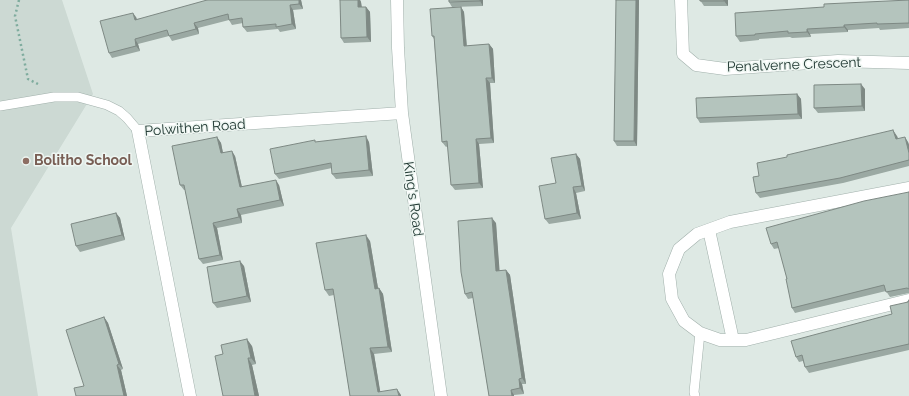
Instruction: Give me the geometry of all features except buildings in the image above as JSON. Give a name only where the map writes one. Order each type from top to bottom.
[{"type":"street","name":"King's Road","points":[[397,0],[402,113],[441,396]]},
{"type":"street","name":"Penalverne Crescent","points":[[681,0],[683,54],[696,65],[725,69],[838,62],[909,63]]},
{"type":"street","name":"Polwithen Road","points":[[190,396],[138,131],[402,113]]},
{"type":"street","points":[[909,188],[730,222],[697,234],[680,249],[669,274],[672,299],[684,322],[700,333],[720,340],[746,340],[909,300]]},
{"type":"street","points":[[709,230],[733,340]]},
{"type":"lane","points":[[0,106],[54,97],[78,97],[107,105],[119,111],[138,131]]},
{"type":"lane","points":[[695,396],[694,392],[700,333]]},
{"type":"path","points":[[19,0],[15,16],[28,79],[64,97]]},
{"type":"shaded area","name":"Bolitho School","points":[[0,0],[62,0],[93,94],[11,228],[38,396],[0,396]]},
{"type":"place","name":"Bolitho School","points":[[26,161]]}]
